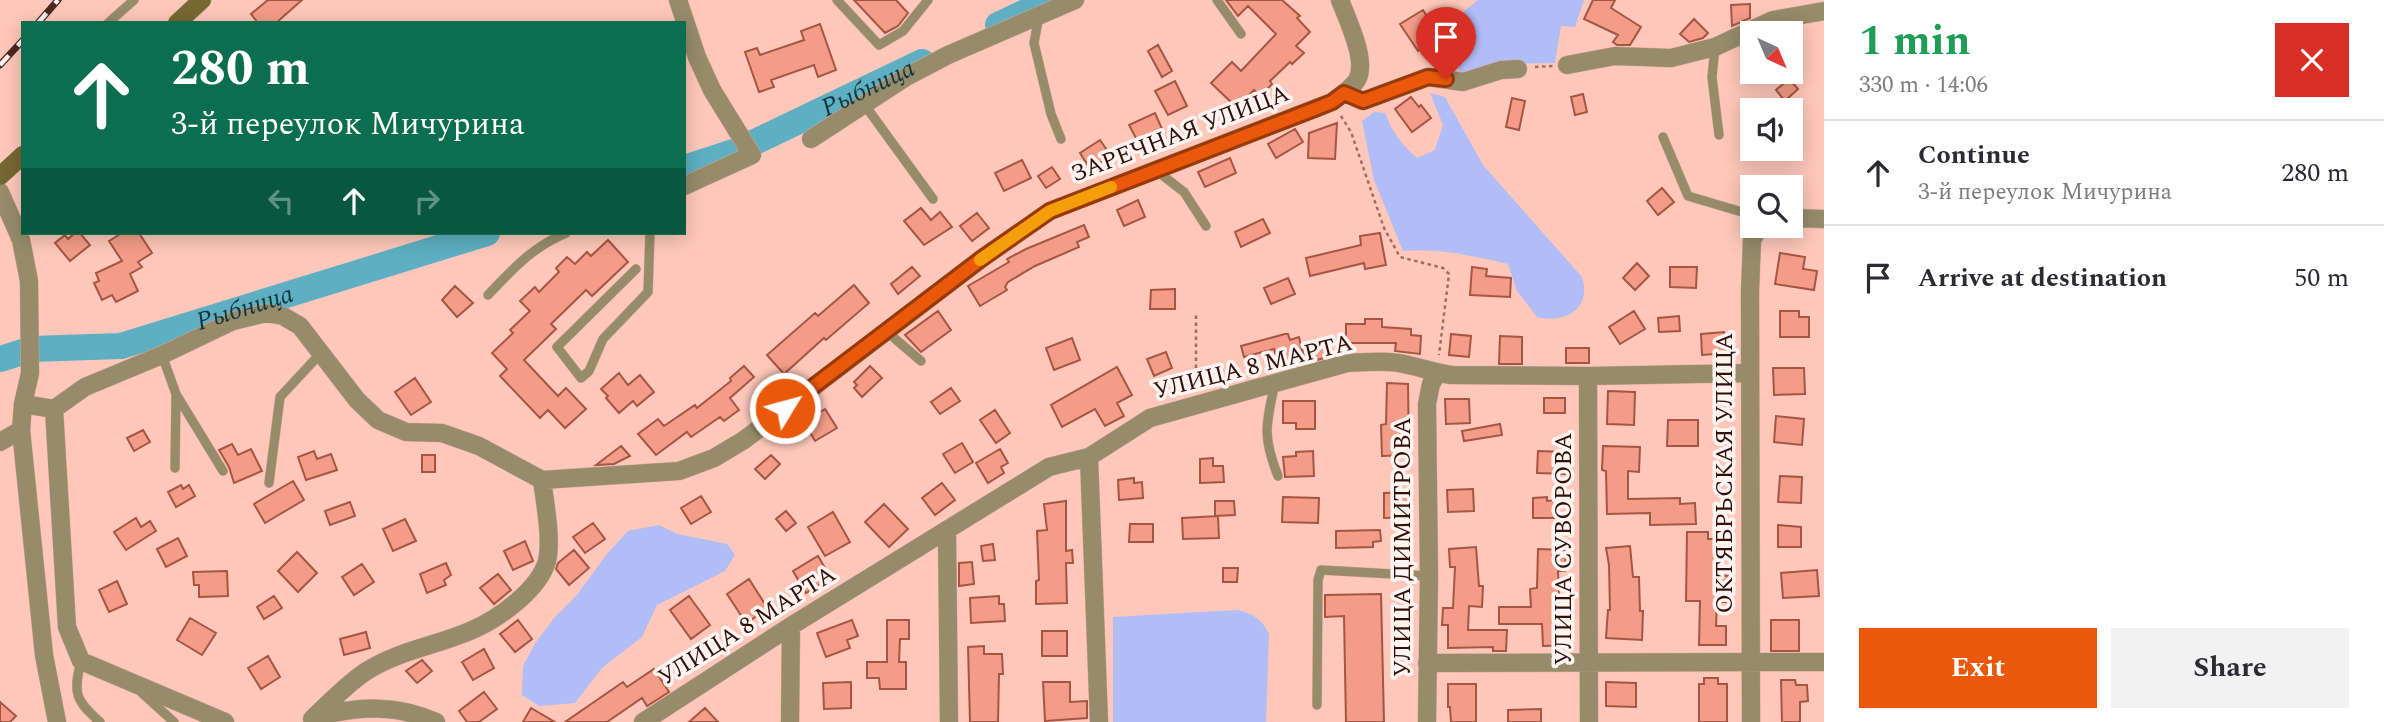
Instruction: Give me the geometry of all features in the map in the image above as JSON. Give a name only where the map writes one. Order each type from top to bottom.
[{"type":"main road","points":[[179,21],[202,0]]},
{"type":"main road","points":[[0,176],[21,157]]},
{"type":"street","points":[[678,0],[685,21]]},
{"type":"street","points":[[811,139],[906,77],[948,55],[1075,0]]},
{"type":"street","points":[[1338,97],[1357,79],[1360,64],[1355,40],[1340,0]]},
{"type":"street","points":[[1567,65],[1615,56],[1671,58],[1715,47],[1773,20],[1824,11]]},
{"type":"street","points":[[686,24],[712,90],[752,155],[686,185]]},
{"type":"street","points":[[1338,97],[1363,101],[1428,77],[1464,82],[1518,69]]},
{"type":"street","name":"ЗАРЕЧНАЯ УЛИЦА","points":[[542,480],[679,471],[714,458],[744,440],[981,259],[1050,211],[1157,171],[1338,97]]},
{"type":"street","points":[[0,192],[21,240],[29,281],[30,373],[21,430],[44,655],[57,722]]},
{"type":"street","points":[[1803,218],[1824,219]]},
{"type":"street","name":"ОКТЯБРЬСКАЯ УЛИЦА","points":[[1751,722],[1750,373],[1753,238]]},
{"type":"street","points":[[23,404],[54,409],[85,387],[162,355],[233,321],[266,313],[283,316],[300,326],[357,400],[378,420],[406,432],[442,433],[479,446],[542,480],[547,526],[547,560],[536,585],[518,602],[471,631],[410,650],[365,672],[309,721]]},
{"type":"street","name":"УЛИЦА 8 МАРТА","points":[[643,722],[1049,467],[1089,457],[1150,418],[1347,363],[1408,365],[1437,373],[1588,376],[1750,373]]},
{"type":"street","name":"УЛИЦА ДИМИТРОВА","points":[[1427,722],[1427,404],[1431,384],[1437,373]]},
{"type":"street","name":"УЛИЦА СУВОРОВА","points":[[1588,376],[1589,722]]},
{"type":"street","points":[[54,409],[67,626],[81,661],[225,722]]},
{"type":"street","points":[[0,442],[21,430]]},
{"type":"street","points":[[1089,457],[1099,722]]},
{"type":"street","points":[[947,530],[949,722]]},
{"type":"street","points":[[790,722],[792,626]]},
{"type":"street","points":[[1427,663],[1824,662]]},
{"type":"street","points":[[309,721],[348,709],[372,708],[417,714],[436,722]]},
{"type":"lane","points":[[110,21],[134,0]]},
{"type":"lane","points":[[837,0],[879,45],[903,31],[928,0]]},
{"type":"lane","points":[[1217,0],[1241,34]]},
{"type":"lane","points":[[1039,16],[1034,43],[1051,114],[1061,139]]},
{"type":"lane","points":[[1715,47],[1712,77],[1719,135]]},
{"type":"lane","points":[[864,104],[933,200]]},
{"type":"lane","points":[[1663,137],[1688,197],[1740,212]]},
{"type":"lane","points":[[1157,171],[1184,192],[1206,226]]},
{"type":"lane","points":[[488,296],[520,261],[543,243],[561,235]]},
{"type":"lane","points":[[636,269],[557,347],[580,378],[589,371],[603,340],[648,292],[650,235]]},
{"type":"lane","points":[[886,331],[921,361]]},
{"type":"lane","points":[[269,483],[280,397],[320,354]]},
{"type":"lane","points":[[162,355],[176,394],[223,471]]},
{"type":"lane","points":[[1275,383],[1266,427],[1270,456],[1278,477]]},
{"type":"lane","points":[[176,394],[176,467]]},
{"type":"lane","points":[[1317,705],[1318,580],[1321,570],[1429,576]]},
{"type":"lane","points":[[81,661],[75,685],[84,708],[100,722]]},
{"type":"lane","points":[[133,685],[174,722]]},
{"type":"path","points":[[1518,69],[1567,65]]},
{"type":"path","points":[[1338,97],[1384,228],[1400,257],[1443,268],[1449,274],[1437,373]]},
{"type":"path","points":[[1196,312],[1196,406]]},
{"type":"shaded area","points":[[1478,0],[1584,0],[1575,27],[1561,26],[1555,63],[1501,64],[1462,77],[1441,30]]},
{"type":"shaded area","points":[[1430,93],[1445,97],[1483,165],[1582,277],[1583,298],[1574,312],[1557,318],[1537,317],[1517,291],[1508,264],[1442,252],[1403,251],[1374,180],[1362,121],[1374,112],[1385,113],[1398,138],[1417,158],[1435,150],[1443,125]]},
{"type":"shaded area","points":[[659,525],[678,534],[727,544],[735,555],[725,571],[657,605],[642,637],[602,668],[575,703],[539,706],[522,695],[523,666],[536,642],[555,617],[577,595],[606,555],[628,531]]},
{"type":"shaded area","points":[[1237,610],[1256,618],[1269,634],[1266,722],[1113,722],[1113,617]]},
{"type":"building","points":[[268,0],[302,0],[278,21],[256,21],[251,14]]},
{"type":"building","points":[[854,0],[896,0],[908,13],[898,26],[885,33]]},
{"type":"building","points":[[1226,0],[1282,0],[1300,16],[1297,18],[1310,32],[1296,46],[1304,53],[1270,81],[1272,84],[1260,96],[1254,90],[1240,104],[1236,101],[1233,104],[1211,83],[1232,62],[1241,71],[1276,34],[1248,6],[1238,16]]},
{"type":"building","points":[[1593,0],[1615,0],[1611,8],[1641,27],[1630,45],[1617,45],[1613,42],[1618,35],[1584,19]]},
{"type":"building","points":[[1750,4],[1750,18],[1732,26],[1731,5]]},
{"type":"building","points":[[1423,10],[1440,37],[1418,51],[1400,24]]},
{"type":"building","points":[[1694,19],[1708,33],[1703,38],[1689,42],[1680,34]]},
{"type":"building","points":[[820,24],[836,70],[818,77],[814,65],[771,80],[774,87],[759,92],[745,52],[757,48],[760,55],[804,40],[801,31]]},
{"type":"building","points":[[1158,45],[1172,71],[1162,77],[1148,51]]},
{"type":"building","points":[[1175,81],[1187,106],[1168,115],[1155,91]]},
{"type":"building","points":[[1783,84],[1794,84],[1798,89],[1788,98],[1783,98],[1776,90]]},
{"type":"building","points":[[1583,94],[1587,112],[1575,115],[1571,97]]},
{"type":"building","points":[[1411,97],[1431,118],[1412,132],[1395,109]]},
{"type":"building","points":[[1512,98],[1525,101],[1519,130],[1506,127]]},
{"type":"building","points":[[1155,113],[1162,129],[1137,140],[1129,125]]},
{"type":"building","points":[[1337,123],[1335,159],[1308,158],[1309,133]]},
{"type":"building","points":[[1295,129],[1303,142],[1276,158],[1268,144]]},
{"type":"building","points":[[1100,140],[1111,156],[1090,169],[1080,153]]},
{"type":"building","points":[[1230,158],[1236,173],[1205,187],[1198,172]]},
{"type":"building","points":[[1022,160],[1031,178],[1004,191],[995,173]]},
{"type":"building","points":[[1052,167],[1060,179],[1046,188],[1038,176]]},
{"type":"building","points":[[1662,188],[1674,202],[1658,215],[1647,201]]},
{"type":"building","points":[[1138,200],[1145,217],[1124,226],[1117,210]]},
{"type":"building","points":[[921,208],[931,220],[940,212],[952,227],[924,245],[904,221]]},
{"type":"building","points":[[977,213],[989,228],[972,241],[960,226]]},
{"type":"building","points":[[1263,219],[1270,233],[1241,247],[1235,232]]},
{"type":"building","points":[[1084,225],[1089,237],[1077,242],[1079,247],[1035,266],[1008,282],[1005,287],[1007,290],[980,306],[968,286],[1026,249]]},
{"type":"building","points":[[1380,233],[1386,265],[1365,269],[1364,263],[1310,276],[1306,258],[1361,245],[1360,236]]},
{"type":"building","points":[[65,235],[68,239],[73,235],[82,235],[90,245],[70,261],[55,243]]},
{"type":"building","points":[[119,235],[140,235],[152,253],[138,262],[142,267],[130,274],[138,291],[116,302],[112,295],[102,300],[94,283],[99,281],[96,273],[122,261],[109,241]]},
{"type":"building","points":[[608,240],[628,262],[592,296],[586,290],[551,324],[556,329],[524,360],[558,396],[566,388],[586,409],[565,428],[548,410],[540,418],[500,376],[507,369],[492,353],[513,333],[510,330],[530,311],[520,301],[535,287],[539,292],[559,272],[556,268],[567,257],[575,264],[587,252],[591,256]]},
{"type":"building","points":[[1780,253],[1805,257],[1803,269],[1817,271],[1814,290],[1775,284]]},
{"type":"building","points":[[1637,263],[1649,276],[1635,290],[1623,278]]},
{"type":"building","points":[[912,267],[920,276],[898,294],[891,284]]},
{"type":"building","points":[[1472,267],[1487,269],[1486,276],[1511,278],[1510,297],[1470,295]]},
{"type":"building","points":[[1670,267],[1697,267],[1696,288],[1670,287]]},
{"type":"building","points":[[1288,278],[1295,294],[1271,304],[1264,288]]},
{"type":"building","points":[[854,285],[869,303],[784,374],[767,355],[815,313],[818,316]]},
{"type":"building","points":[[455,286],[473,303],[457,317],[442,300]]},
{"type":"building","points":[[1175,289],[1175,309],[1150,309],[1151,290]]},
{"type":"building","points":[[938,311],[951,330],[921,352],[905,335]]},
{"type":"building","points":[[1634,311],[1645,329],[1620,344],[1609,327]]},
{"type":"building","points":[[1780,311],[1799,311],[1799,317],[1809,317],[1809,337],[1780,337]]},
{"type":"building","points":[[1679,316],[1680,331],[1659,332],[1658,318]]},
{"type":"building","points":[[1365,319],[1382,319],[1382,327],[1411,329],[1411,335],[1421,336],[1420,354],[1395,351],[1396,343],[1346,343],[1346,324],[1365,324]]},
{"type":"building","points":[[1724,332],[1726,353],[1702,355],[1701,334]]},
{"type":"building","points":[[1288,334],[1290,340],[1299,337],[1303,355],[1278,362],[1274,349],[1244,357],[1241,346]]},
{"type":"building","points":[[1451,334],[1471,336],[1469,357],[1449,355]]},
{"type":"building","points":[[1500,336],[1522,337],[1522,364],[1499,364]]},
{"type":"building","points":[[1072,338],[1080,360],[1054,370],[1046,348]]},
{"type":"building","points":[[1324,344],[1328,357],[1306,363],[1303,350]]},
{"type":"building","points":[[1566,348],[1589,348],[1589,363],[1566,363]]},
{"type":"building","points":[[1166,352],[1172,368],[1154,376],[1147,359]]},
{"type":"building","points":[[744,366],[754,377],[730,398],[739,410],[724,421],[720,417],[691,437],[687,432],[656,455],[638,434],[658,419],[664,426],[695,405],[697,408],[731,381],[730,378]]},
{"type":"building","points":[[870,366],[882,378],[862,397],[854,388],[857,385],[854,382]]},
{"type":"building","points":[[1117,367],[1132,395],[1117,403],[1124,416],[1105,426],[1095,409],[1062,427],[1051,405]]},
{"type":"building","points":[[1773,368],[1804,368],[1805,394],[1774,395]]},
{"type":"building","points":[[619,373],[628,385],[640,375],[654,392],[637,406],[633,401],[619,413],[601,389]]},
{"type":"building","points":[[415,378],[431,402],[411,415],[395,392]]},
{"type":"building","points":[[1387,383],[1408,384],[1409,455],[1382,456],[1381,425],[1386,424]]},
{"type":"building","points":[[951,388],[960,401],[940,414],[931,402]]},
{"type":"building","points":[[1608,391],[1635,392],[1634,425],[1607,424]]},
{"type":"building","points":[[1544,398],[1565,398],[1565,413],[1544,413]]},
{"type":"building","points":[[1445,399],[1469,399],[1470,423],[1446,424]]},
{"type":"building","points":[[1283,401],[1315,401],[1315,429],[1296,429],[1296,423],[1283,423]]},
{"type":"building","points":[[825,409],[837,428],[815,441],[804,422]]},
{"type":"building","points":[[995,410],[1010,433],[996,443],[980,420]]},
{"type":"building","points":[[1776,416],[1804,419],[1802,445],[1774,442]]},
{"type":"building","points":[[1668,420],[1698,420],[1698,446],[1667,446]]},
{"type":"building","points":[[1500,424],[1502,435],[1464,441],[1462,431]]},
{"type":"building","points":[[143,430],[150,442],[134,451],[127,438]]},
{"type":"building","points":[[962,443],[973,462],[955,473],[943,454]]},
{"type":"building","points":[[232,444],[238,455],[251,449],[262,471],[234,483],[219,450]]},
{"type":"building","points":[[621,446],[630,456],[614,464],[596,465]]},
{"type":"building","points":[[1603,446],[1640,447],[1639,472],[1628,471],[1628,499],[1680,498],[1680,504],[1695,503],[1696,524],[1650,525],[1650,513],[1607,514],[1606,471],[1602,470]]},
{"type":"building","points":[[1000,449],[1008,463],[1001,467],[1004,473],[988,483],[976,463]]},
{"type":"building","points":[[314,451],[317,459],[331,454],[337,470],[306,480],[298,457]]},
{"type":"building","points":[[1313,451],[1314,476],[1285,477],[1283,457],[1296,456],[1296,452]]},
{"type":"building","points":[[1538,451],[1566,452],[1565,474],[1537,473]]},
{"type":"building","points":[[422,455],[435,455],[435,472],[422,472]]},
{"type":"building","points":[[771,455],[780,464],[765,479],[755,469]]},
{"type":"building","points":[[1213,458],[1213,466],[1223,466],[1224,482],[1200,483],[1200,459]]},
{"type":"building","points":[[1780,476],[1802,477],[1801,503],[1778,502]]},
{"type":"building","points":[[1134,478],[1134,483],[1142,482],[1143,498],[1119,500],[1118,480]]},
{"type":"building","points":[[293,481],[304,500],[265,523],[254,504]]},
{"type":"building","points":[[942,483],[955,500],[935,515],[922,498]]},
{"type":"building","points":[[181,485],[183,489],[189,485],[195,496],[176,507],[168,492]]},
{"type":"building","points":[[1473,489],[1474,511],[1448,512],[1447,490]]},
{"type":"building","points":[[1409,492],[1409,517],[1384,518],[1384,493]]},
{"type":"building","points":[[701,496],[711,512],[691,524],[681,508]]},
{"type":"building","points":[[1283,497],[1319,498],[1318,523],[1282,522]]},
{"type":"building","points":[[1547,497],[1547,501],[1558,500],[1558,518],[1533,518],[1533,498]]},
{"type":"building","points":[[1066,501],[1066,551],[1072,550],[1073,563],[1066,563],[1067,603],[1036,604],[1036,581],[1039,580],[1037,531],[1047,530],[1044,504]]},
{"type":"building","points":[[1215,501],[1234,501],[1235,515],[1215,516]]},
{"type":"building","points":[[350,502],[355,516],[330,525],[325,511]]},
{"type":"building","points":[[884,504],[908,529],[889,547],[865,522]]},
{"type":"building","points":[[786,511],[796,523],[786,531],[776,519]]},
{"type":"building","points":[[833,512],[850,542],[825,556],[808,527]]},
{"type":"building","points":[[1218,516],[1219,538],[1183,539],[1182,518]]},
{"type":"building","points":[[136,518],[141,527],[150,521],[156,531],[126,550],[114,532]]},
{"type":"building","points":[[405,519],[416,541],[393,551],[383,529]]},
{"type":"building","points":[[593,523],[605,539],[585,553],[573,537]]},
{"type":"building","points":[[1130,524],[1153,524],[1153,542],[1129,542]]},
{"type":"building","points":[[1778,525],[1801,527],[1801,547],[1778,547]]},
{"type":"building","points":[[1380,530],[1381,541],[1373,542],[1373,547],[1336,548],[1336,531]]},
{"type":"building","points":[[1687,532],[1708,532],[1708,539],[1718,539],[1719,575],[1729,576],[1729,602],[1717,602],[1716,626],[1726,626],[1726,645],[1699,645],[1700,601],[1686,601]]},
{"type":"building","points":[[178,538],[187,556],[166,567],[157,549]]},
{"type":"building","points":[[525,541],[533,561],[513,570],[504,551]]},
{"type":"building","points":[[993,544],[995,560],[983,561],[981,546]]},
{"type":"building","points":[[1630,546],[1633,577],[1639,577],[1640,611],[1643,611],[1642,640],[1606,638],[1610,610],[1606,548]]},
{"type":"building","points":[[1476,547],[1479,586],[1483,586],[1482,607],[1469,606],[1468,630],[1507,630],[1506,651],[1493,651],[1493,647],[1448,648],[1448,625],[1442,625],[1443,608],[1453,608],[1455,567],[1450,567],[1449,549]]},
{"type":"building","points":[[1538,549],[1566,550],[1565,571],[1558,571],[1560,619],[1567,619],[1568,645],[1543,646],[1542,624],[1499,624],[1499,607],[1531,607],[1530,589],[1537,588]]},
{"type":"building","points":[[574,550],[589,568],[569,585],[556,569],[558,563]]},
{"type":"building","points":[[297,552],[317,573],[298,592],[278,571]]},
{"type":"building","points":[[818,556],[831,578],[806,593],[793,571]]},
{"type":"building","points":[[972,562],[974,584],[959,586],[959,563]]},
{"type":"building","points":[[446,563],[451,575],[444,580],[446,585],[427,593],[420,574]]},
{"type":"building","points":[[362,564],[374,582],[354,595],[342,577]]},
{"type":"building","points":[[1223,568],[1238,568],[1237,582],[1223,582]]},
{"type":"building","points":[[1817,570],[1819,596],[1783,598],[1781,573]]},
{"type":"building","points":[[227,571],[228,596],[199,597],[199,585],[194,585],[193,572]]},
{"type":"building","points":[[498,574],[511,590],[494,604],[480,588]]},
{"type":"building","points":[[749,579],[768,609],[746,623],[727,594]]},
{"type":"building","points":[[117,581],[127,604],[109,612],[99,590]]},
{"type":"building","points":[[1381,594],[1384,722],[1346,722],[1344,616],[1325,617],[1325,595]]},
{"type":"building","points":[[274,596],[282,608],[264,619],[257,607]]},
{"type":"building","points":[[689,596],[710,625],[691,639],[670,610]]},
{"type":"building","points":[[999,596],[999,604],[1004,604],[1005,621],[971,623],[970,598]]},
{"type":"building","points":[[190,618],[216,633],[202,655],[177,640]]},
{"type":"building","points":[[518,620],[532,639],[515,652],[500,634]]},
{"type":"building","points":[[852,620],[858,636],[847,640],[850,648],[826,657],[817,633]]},
{"type":"building","points":[[887,620],[909,620],[909,639],[900,639],[899,662],[906,662],[906,689],[880,689],[879,678],[867,678],[867,662],[887,662]]},
{"type":"building","points":[[1771,620],[1799,620],[1799,651],[1771,651]]},
{"type":"building","points":[[1042,631],[1067,631],[1067,656],[1042,656]]},
{"type":"building","points":[[366,632],[370,648],[344,655],[340,639]]},
{"type":"building","points":[[984,646],[984,654],[1002,654],[1003,674],[999,674],[998,722],[970,722],[968,647]]},
{"type":"building","points":[[484,649],[494,668],[473,680],[462,662]]},
{"type":"building","points":[[268,656],[280,677],[261,689],[248,668]]},
{"type":"building","points":[[422,660],[432,671],[417,683],[406,671]]},
{"type":"building","points":[[654,669],[669,692],[647,706],[642,698],[607,722],[565,722],[623,682],[627,687]]},
{"type":"building","points":[[1704,678],[1718,678],[1718,684],[1727,684],[1727,722],[1699,722],[1699,684],[1704,684]]},
{"type":"building","points":[[1781,680],[1795,680],[1796,685],[1807,685],[1808,701],[1800,702],[1800,722],[1782,722]]},
{"type":"building","points":[[851,682],[851,708],[824,709],[823,683]]},
{"type":"building","points":[[1043,682],[1070,682],[1070,702],[1087,701],[1087,718],[1045,721]]},
{"type":"building","points":[[1606,682],[1636,683],[1636,707],[1606,706]]},
{"type":"building","points":[[1448,684],[1476,684],[1476,722],[1451,722]]},
{"type":"building","points":[[484,692],[497,709],[479,722],[467,722],[459,711]]},
{"type":"building","points":[[0,702],[16,716],[10,722],[0,722]]},
{"type":"building","points":[[531,708],[555,722],[523,722]]},
{"type":"building","points":[[705,708],[718,722],[689,722]]},
{"type":"building","points":[[1541,709],[1541,722],[1508,722],[1508,710]]},
{"type":"waterway","name":"Рыбница","points":[[998,25],[1051,0]]},
{"type":"waterway","name":"Рыбница","points":[[686,167],[736,151],[922,62]]},
{"type":"waterway","name":"Рыбница","points":[[0,359],[32,349],[121,346],[481,235]]},
{"type":"railway","points":[[40,21],[58,0]]},
{"type":"railway","points":[[0,65],[21,42]]},
{"type":"slow traffic","points":[[980,260],[1050,211],[1111,187]]},
{"type":"route","points":[[785,408],[981,259],[1050,211],[1332,102],[1344,93],[1363,101],[1428,77],[1446,79]]}]
